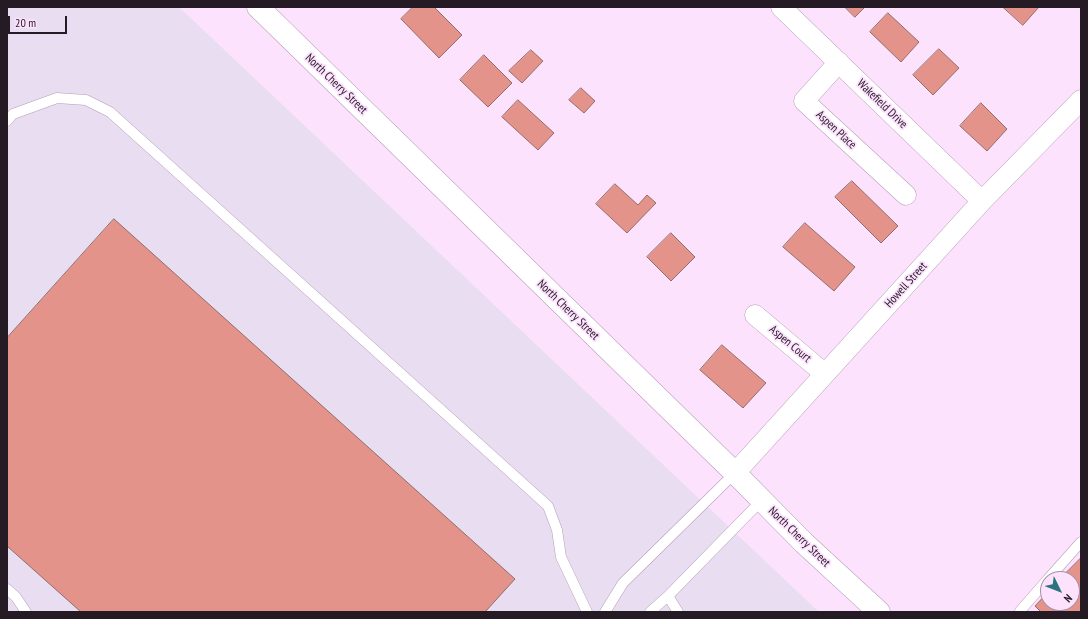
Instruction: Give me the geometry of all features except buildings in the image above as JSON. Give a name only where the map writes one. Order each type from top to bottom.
[{"type":"main road","name":"North Cherry Street","points":[[258,7],[735,473],[804,543],[879,612]]},
{"type":"street","name":"Wakefield Drive","points":[[781,7],[982,201]]},
{"type":"street","name":"Aspen Place","points":[[839,62],[804,101],[906,194]]},
{"type":"street","name":"Howell Street","points":[[735,473],[982,201],[1081,100]]},
{"type":"street","name":"Aspen Court","points":[[756,315],[825,374]]},
{"type":"lane","points":[[7,121],[13,114],[57,98],[86,100],[110,112],[548,506],[556,530],[561,557],[587,612]]},
{"type":"lane","points":[[605,612],[623,583],[735,473]]},
{"type":"lane","points":[[650,612],[668,596],[762,500]]},
{"type":"lane","points":[[1055,571],[1081,542]]},
{"type":"lane","points":[[1020,612],[1040,588]]},
{"type":"lane","points":[[7,589],[16,597],[26,612]]},
{"type":"lane","points":[[668,596],[678,612]]},
{"type":"shaded area","points":[[7,7],[179,7],[819,612],[7,612]]}]
